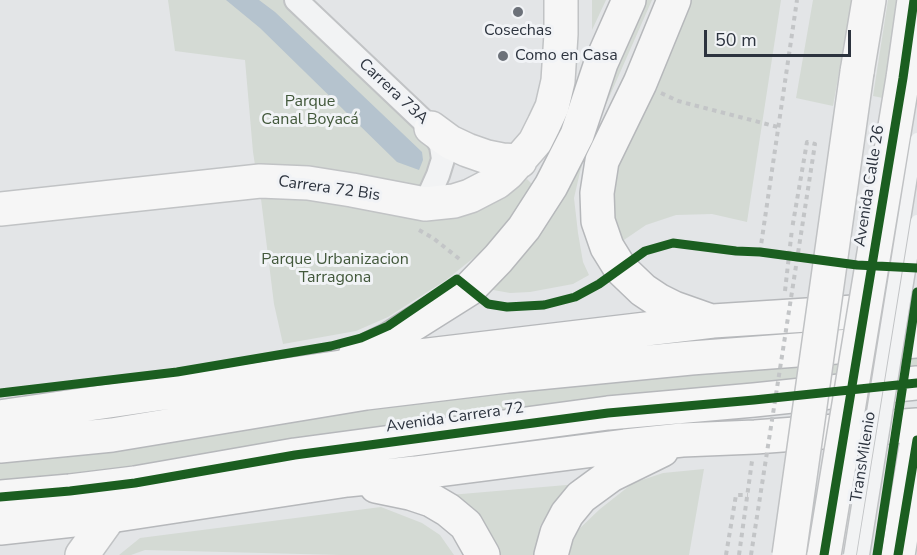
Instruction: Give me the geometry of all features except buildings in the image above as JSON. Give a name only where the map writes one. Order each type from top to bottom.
[{"type":"main road","name":"Carrera 72 Bis","points":[[0,209],[260,181],[308,183],[352,189],[425,204],[454,201],[470,196],[497,182],[520,161],[535,142],[552,107],[558,81],[561,0]]},
{"type":"main road","points":[[326,368],[388,340],[470,289],[524,228],[551,186],[577,135],[601,63],[629,0]]},
{"type":"main road","points":[[674,0],[640,83],[602,161],[597,193],[598,220],[607,247],[620,268],[643,290],[674,308],[713,321]]},
{"type":"main road","name":"Avenida Calle 26","points":[[789,555],[856,72],[869,0]]},
{"type":"main road","name":"Avenida Calle 26","points":[[824,555],[914,0]]},
{"type":"main road","points":[[431,128],[450,142],[467,150],[487,157],[520,161]]},
{"type":"main road","points":[[0,417],[326,368],[713,321],[917,308]]},
{"type":"main road","name":"Avenida Carrera 72","points":[[0,446],[112,435],[366,393],[507,376],[691,358],[917,341]]},
{"type":"main road","points":[[187,422],[246,380]]},
{"type":"main road","name":"Avenida Carrera 72","points":[[0,497],[135,483],[295,455],[608,413],[917,383]]},
{"type":"main road","points":[[0,528],[111,516],[347,480],[570,452],[682,440],[917,425]]},
{"type":"main road","points":[[551,555],[557,533],[567,514],[581,497],[611,475],[682,440]]},
{"type":"main road","points":[[898,555],[917,440]]},
{"type":"main road","points":[[347,480],[398,442]]},
{"type":"main road","points":[[347,480],[410,492],[431,500],[466,525],[483,555]]},
{"type":"main road","points":[[82,555],[111,516]]},
{"type":"street","name":"Carrera 73A","points":[[296,0],[431,128],[441,146],[443,159],[425,204]]},
{"type":"lane","name":"TransMilenio","points":[[850,555],[917,139]]},
{"type":"lane","name":"TransMilenio","points":[[863,555],[917,221]]},
{"type":"path","points":[[781,317],[770,254],[797,0]]},
{"type":"path","points":[[751,555],[815,144],[807,142],[792,229],[770,254]]},
{"type":"path","points":[[770,254],[806,259]]},
{"type":"path","points":[[739,555],[755,437]]},
{"type":"path","points":[[726,555],[736,495],[748,495]]},
{"type":"green space","name":"Parque Canal Boyacá","points":[[168,0],[283,0],[423,134],[438,155],[423,186],[410,192],[255,165],[245,60],[175,51]]},
{"type":"green space","points":[[592,0],[606,0],[592,30]]},
{"type":"green space","points":[[643,0],[652,0],[589,143],[574,198],[583,262],[589,275],[573,284],[530,292],[510,293],[488,289]]},
{"type":"green space","points":[[691,0],[781,0],[747,222],[712,214],[676,215],[646,225],[621,242],[609,200],[610,183],[656,73]]},
{"type":"green space","points":[[813,0],[852,0],[833,106],[796,98]]},
{"type":"green space","points":[[888,0],[898,0],[883,98],[873,96]]},
{"type":"green space","name":"Parque Urbanizacion Tarragona","points":[[527,179],[534,186],[514,215],[486,248],[446,280],[388,317],[356,331],[283,344],[274,304],[261,199],[309,196],[350,207],[415,218],[483,205]]},
{"type":"green space","points":[[917,349],[917,376],[0,488],[0,455],[377,401]]},
{"type":"green space","points":[[704,469],[689,555],[570,555],[569,550],[578,530],[633,483],[663,473]]},
{"type":"green space","points":[[578,484],[553,506],[540,526],[536,555],[501,555],[487,528],[471,511],[450,495]]},
{"type":"green space","points":[[381,507],[422,523],[440,535],[454,555],[340,555],[145,550],[131,555],[119,555],[140,538]]},
{"type":"shaded area","points":[[226,0],[259,0],[275,12],[422,152],[423,160],[419,170],[397,162],[260,28]]},
{"type":"cycle path","points":[[824,555],[914,0]]},
{"type":"cycle path","points":[[0,393],[177,372],[331,346],[361,338],[388,326],[457,279],[488,304],[507,307],[544,305],[575,297],[599,284],[645,251],[673,243],[857,265],[917,268]]},
{"type":"cycle path","points":[[877,555],[917,292]]},
{"type":"cycle path","points":[[0,497],[135,483],[295,455],[608,413],[917,383]]},
{"type":"cycle path","points":[[898,555],[917,440]]},
{"type":"place","name":"Cosechas","points":[[518,12]]},
{"type":"place","name":"Como en Casa","points":[[503,56]]}]
